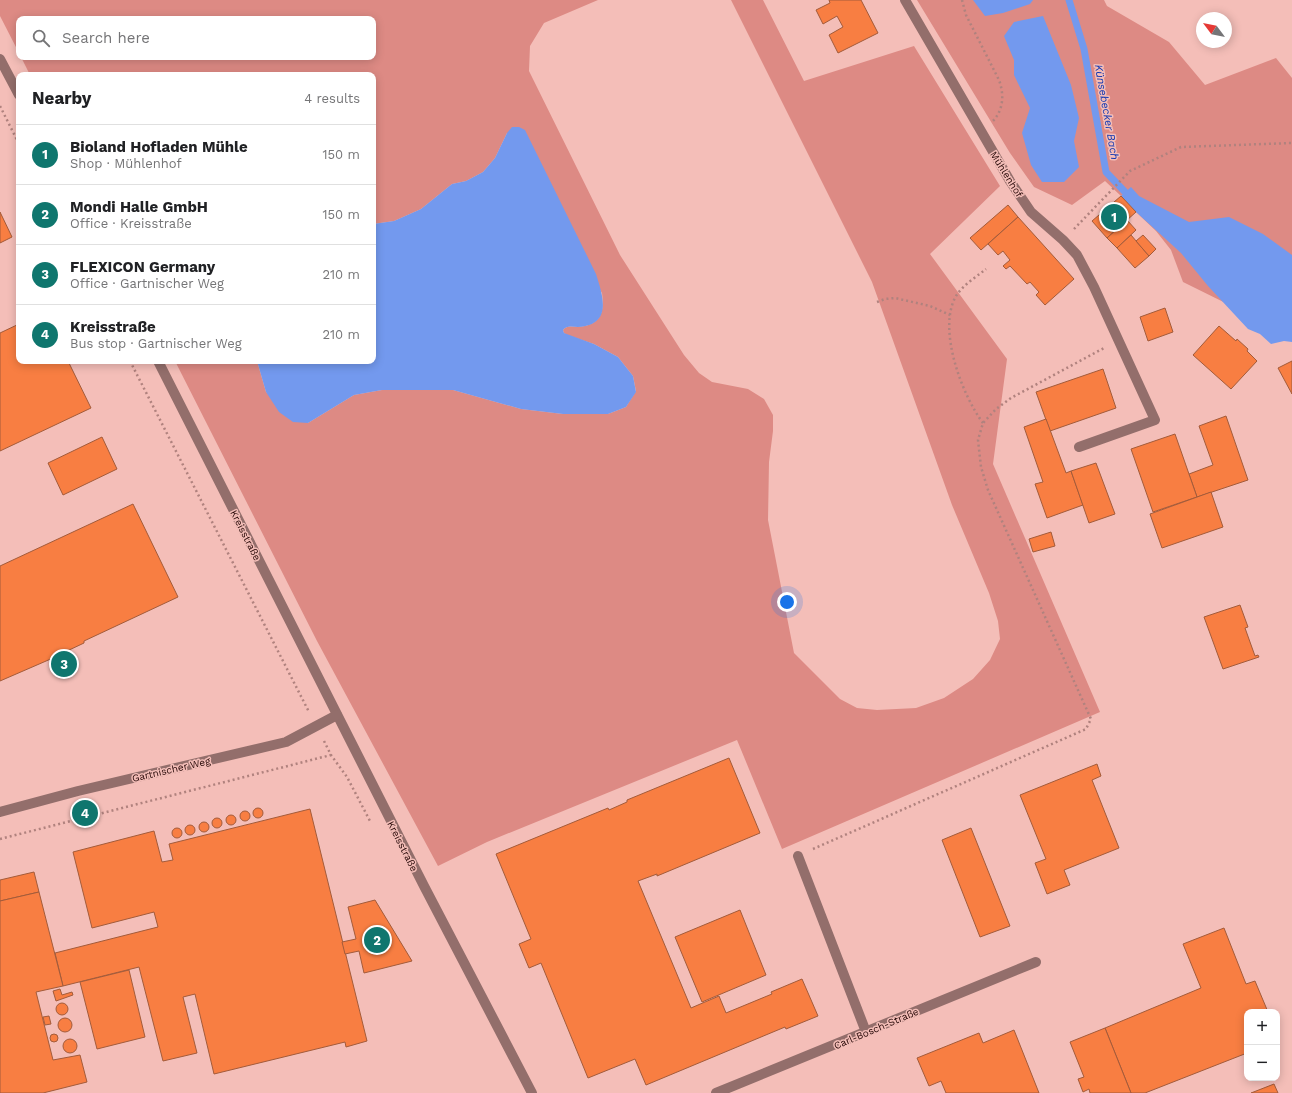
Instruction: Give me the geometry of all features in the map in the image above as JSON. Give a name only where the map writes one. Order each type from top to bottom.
[{"type":"street","name":"Mühlenhof","points":[[905,0],[1010,181],[1032,212],[1077,255],[1094,287],[1155,420],[1079,447]]},
{"type":"street","points":[[0,59],[16,89]]},
{"type":"street","name":"Kreisstraße","points":[[160,364],[424,886],[532,1093]]},
{"type":"street","name":"Gartnischer Weg","points":[[0,812],[78,790],[286,742],[337,715]]},
{"type":"street","points":[[798,856],[866,1032]]},
{"type":"street","name":"Carl-Bosch-Straße","points":[[716,1093],[1036,962]]},
{"type":"path","points":[[962,0],[966,15],[999,80],[1003,91],[1002,103],[999,112],[988,125],[980,130]]},
{"type":"path","points":[[0,106],[16,138]]},
{"type":"path","points":[[1063,240],[1130,171],[1181,147],[1292,143]]},
{"type":"path","points":[[983,423],[976,414],[965,393],[952,352],[949,325],[952,304],[960,292],[986,269]]},
{"type":"path","points":[[877,302],[895,298],[930,306],[950,315]]},
{"type":"path","points":[[798,856],[1086,729],[1091,719],[988,490],[981,467],[978,440],[983,423],[996,409],[1011,398],[1119,340]]},
{"type":"path","points":[[0,839],[331,756],[132,364]]},
{"type":"shaded area","points":[[0,0],[598,0],[544,23],[530,46],[529,71],[620,255],[684,355],[699,373],[712,382],[748,389],[764,399],[773,415],[773,431],[769,462],[768,520],[794,653],[840,699],[857,708],[877,710],[916,708],[944,698],[973,679],[990,660],[1000,639],[998,621],[989,593],[952,505],[872,282],[731,0],[763,0],[804,81],[914,46],[1000,186],[930,254],[1007,359],[993,464],[1100,712],[782,849],[737,740],[487,842],[438,866],[317,641],[177,364],[258,364],[266,392],[308,423],[354,395],[382,390],[453,390],[521,409],[563,414],[608,414],[626,407],[636,391],[633,376],[618,357],[594,344],[567,335],[563,330],[568,327],[585,326],[596,321],[603,307],[602,293],[507,133],[495,158],[483,172],[466,181],[452,184],[421,209],[394,221],[376,224],[376,72],[28,72],[22,60],[376,60],[376,16],[16,16],[16,47],[0,16]]},
{"type":"shaded area","points":[[917,0],[1104,0],[1107,6],[1169,42],[1205,85],[1276,58],[1292,78],[1292,336],[1183,282],[1171,250],[1156,231],[1105,181],[1072,205],[1034,187],[1010,153]]},
{"type":"water","points":[[973,0],[1033,0],[1030,4],[1003,13],[985,16]]},
{"type":"water","points":[[1043,16],[1071,85],[1079,118],[1074,141],[1079,167],[1064,182],[1042,182],[1031,165],[1022,133],[1030,108],[1014,75],[1014,60],[1004,36],[1014,22]]},
{"type":"water","points":[[512,127],[519,127],[525,130],[596,274],[601,291],[603,308],[597,321],[589,325],[566,327],[563,330],[564,333],[594,344],[618,357],[633,376],[636,392],[626,407],[608,414],[563,414],[521,409],[453,390],[382,390],[354,395],[308,423],[293,422],[279,412],[266,392],[258,364],[376,364],[376,224],[394,221],[421,209],[452,184],[466,181],[483,172],[495,158],[507,133]]},
{"type":"water","points":[[1131,187],[1139,196],[1189,222],[1229,217],[1263,234],[1292,255],[1292,342],[1284,341],[1271,344],[1260,334],[1248,329],[1208,286],[1181,253],[1136,212],[1121,196]]},
{"type":"building","points":[[829,0],[861,0],[878,33],[838,53],[829,35],[843,27],[837,16],[823,24],[816,10],[830,3]]},
{"type":"building","points":[[1121,196],[1136,212],[1107,238],[1092,221]]},
{"type":"building","points":[[1008,205],[1018,217],[981,250],[970,238]]},
{"type":"building","points":[[0,212],[12,237],[0,243]]},
{"type":"building","points":[[1018,217],[1074,279],[1045,305],[1036,295],[1039,292],[1030,282],[1027,284],[1010,266],[1006,269],[1003,266],[1010,260],[1003,251],[998,255],[988,244]]},
{"type":"building","points":[[1127,220],[1136,230],[1117,248],[1107,238]]},
{"type":"building","points":[[1131,235],[1149,256],[1135,268],[1117,248]]},
{"type":"building","points":[[1143,235],[1156,249],[1149,256],[1136,241]]},
{"type":"building","points":[[1165,308],[1173,332],[1148,341],[1140,317]]},
{"type":"building","points":[[16,325],[16,364],[69,364],[91,408],[0,451],[0,333]]},
{"type":"building","points":[[1219,326],[1248,349],[1247,351],[1257,361],[1231,389],[1193,355]]},
{"type":"building","points":[[1292,361],[1292,394],[1278,368]]},
{"type":"building","points":[[1103,369],[1116,408],[1050,431],[1036,392]]},
{"type":"building","points":[[1226,416],[1248,480],[1197,497],[1189,474],[1213,465],[1199,426]]},
{"type":"building","points":[[1046,419],[1066,473],[1071,471],[1083,505],[1047,518],[1035,484],[1043,482],[1024,427]]},
{"type":"building","points":[[1175,434],[1197,497],[1153,512],[1131,449]]},
{"type":"building","points":[[102,437],[117,469],[63,495],[48,463]]},
{"type":"building","points":[[1096,463],[1115,514],[1089,523],[1071,471]]},
{"type":"building","points":[[1211,492],[1223,527],[1162,548],[1150,514]]},
{"type":"building","points":[[133,504],[178,597],[84,641],[84,643],[67,651],[68,654],[75,660],[76,666],[72,671],[65,675],[59,674],[55,671],[53,658],[0,681],[0,566]]},
{"type":"building","points":[[1051,532],[1055,546],[1033,552],[1029,539]]},
{"type":"building","points":[[1240,605],[1248,627],[1245,628],[1255,656],[1258,655],[1259,657],[1223,669],[1204,617]]},
{"type":"building","points":[[729,758],[760,833],[657,876],[657,874],[638,881],[691,1008],[719,996],[726,1013],[772,994],[771,992],[802,979],[818,1016],[786,1029],[785,1027],[646,1085],[635,1059],[588,1078],[541,963],[529,968],[519,944],[531,939],[496,854],[608,808],[609,810],[627,802],[627,800]]},
{"type":"building","points":[[1097,764],[1101,776],[1092,780],[1119,848],[1064,870],[1070,885],[1047,894],[1035,863],[1046,859],[1020,795]]},
{"type":"building","points":[[256,808],[260,808],[262,809],[262,817],[256,818],[253,815],[253,811]]},
{"type":"building","points":[[310,809],[367,1041],[346,1047],[345,1042],[214,1074],[195,994],[183,997],[197,1053],[163,1061],[139,967],[63,986],[55,953],[158,927],[154,912],[92,928],[73,852],[154,831],[162,862],[173,860],[169,844]]},
{"type":"building","points":[[243,811],[247,811],[249,812],[249,820],[243,821],[240,818],[240,814]]},
{"type":"building","points":[[229,815],[233,815],[235,816],[235,824],[229,825],[226,822],[226,818]]},
{"type":"building","points":[[215,818],[219,818],[221,819],[221,827],[215,828],[212,825],[212,821]]},
{"type":"building","points":[[202,822],[206,822],[208,823],[208,831],[202,832],[199,829],[199,825]]},
{"type":"building","points":[[188,825],[192,825],[194,826],[194,834],[188,835],[185,832],[185,828]]},
{"type":"building","points":[[175,828],[179,828],[181,829],[181,837],[175,838],[172,835],[172,831]]},
{"type":"building","points":[[971,828],[1010,926],[980,937],[942,840]]},
{"type":"building","points":[[34,872],[39,892],[0,901],[0,880]]},
{"type":"building","points":[[39,892],[63,986],[36,992],[53,1060],[80,1055],[87,1082],[43,1093],[0,1093],[0,901]]},
{"type":"building","points":[[375,900],[412,961],[364,973],[359,951],[345,954],[342,942],[356,939],[348,907]]},
{"type":"building","points":[[740,910],[766,975],[702,1002],[675,937]]},
{"type":"building","points":[[1224,928],[1246,984],[1255,981],[1267,1009],[1244,1009],[1244,1054],[1145,1093],[1131,1093],[1105,1028],[1201,988],[1183,944]]},
{"type":"building","points":[[129,970],[145,1037],[97,1049],[80,982]]},
{"type":"building","points":[[60,989],[62,995],[72,992],[73,995],[56,1001],[53,991]]},
{"type":"building","points":[[62,1003],[66,1005],[68,1009],[66,1013],[62,1015],[58,1013],[56,1009],[58,1005]]},
{"type":"building","points":[[49,1016],[51,1024],[45,1025],[43,1017]]},
{"type":"building","points":[[65,1018],[70,1020],[72,1025],[70,1030],[65,1032],[60,1030],[58,1025],[60,1020]]},
{"type":"building","points":[[1105,1028],[1131,1093],[1090,1093],[1089,1089],[1083,1092],[1078,1079],[1084,1077],[1070,1042]]},
{"type":"building","points":[[1014,1030],[1039,1093],[946,1093],[941,1081],[929,1086],[917,1058],[979,1033],[983,1043]]},
{"type":"building","points":[[54,1034],[57,1035],[57,1041],[54,1042],[51,1041],[50,1038],[51,1035]]},
{"type":"building","points":[[70,1039],[75,1041],[77,1046],[75,1051],[70,1053],[65,1051],[63,1046],[65,1041]]},
{"type":"building","points":[[1274,1084],[1278,1093],[1251,1093]]},
{"type":"waterway","name":"Künsebecker Bach","points":[[1069,0],[1084,49],[1106,172],[1131,200]]},
{"type":"place","name":"Bioland Hofladen Mühle","points":[[1114,217]]},
{"type":"place","name":"FLEXICON Germany","points":[[64,664]]},
{"type":"place","name":"Kreisstraße","points":[[85,813]]},
{"type":"place","name":"Mondi Halle GmbH","points":[[377,940]]}]
